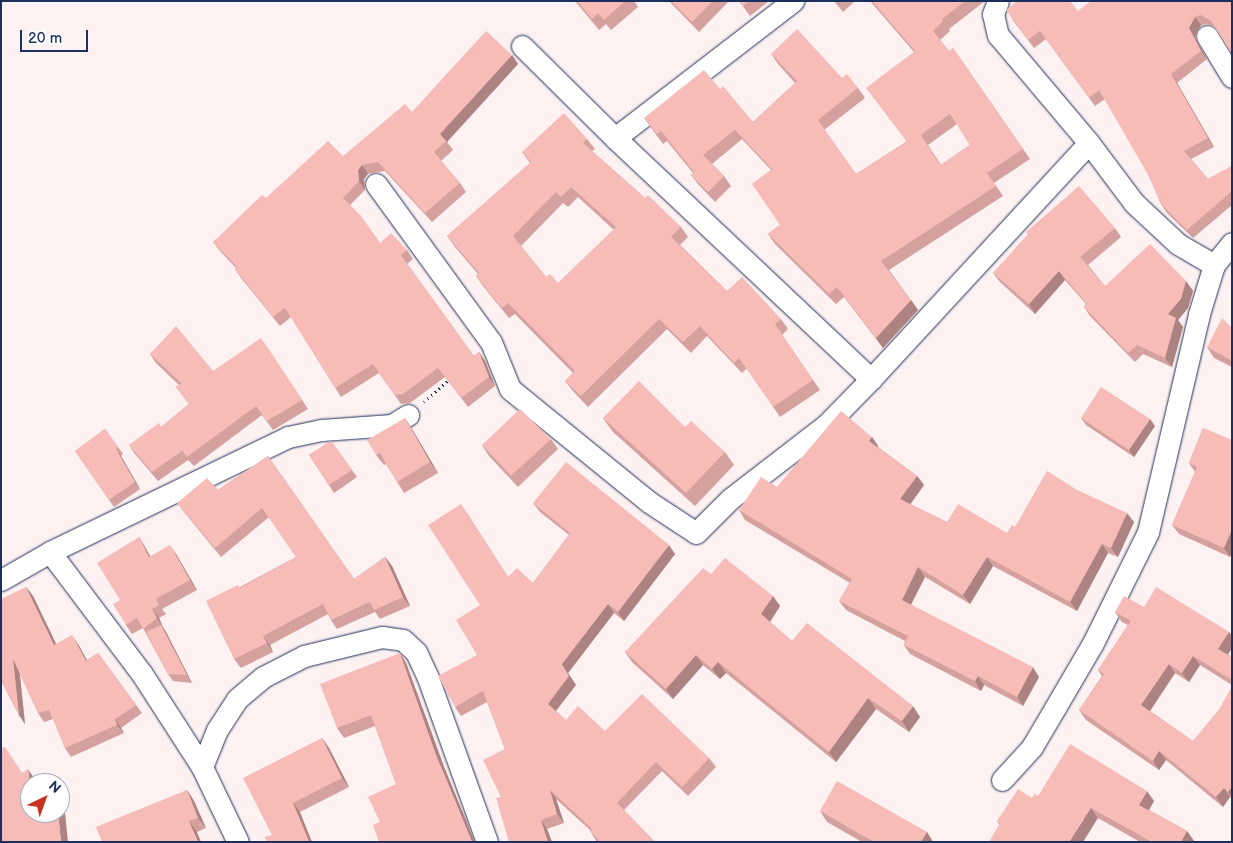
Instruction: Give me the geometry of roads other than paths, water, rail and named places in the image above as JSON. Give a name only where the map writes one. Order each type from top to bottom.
[{"type":"street","points":[[615,138],[793,1]]},
{"type":"street","points":[[998,1],[993,14],[998,36],[1089,143],[1134,203],[1178,244],[1214,265]]},
{"type":"street","points":[[1207,36],[1232,77]]},
{"type":"street","points":[[522,46],[615,138],[871,379]]},
{"type":"street","points":[[376,184],[491,342],[510,389],[649,502],[696,533],[730,499],[826,425],[871,379],[1089,143]]},
{"type":"street","points":[[1002,780],[1032,747],[1055,708],[1093,643],[1148,532],[1199,314],[1214,265],[1232,243]]},
{"type":"street","points":[[1,580],[50,552],[288,437],[322,430],[392,425],[408,415]]},
{"type":"street","points":[[50,552],[142,674],[202,767],[238,842]]},
{"type":"street","points":[[202,767],[217,730],[237,699],[262,677],[304,656],[382,637],[403,640],[416,652],[428,678],[487,842]]}]
